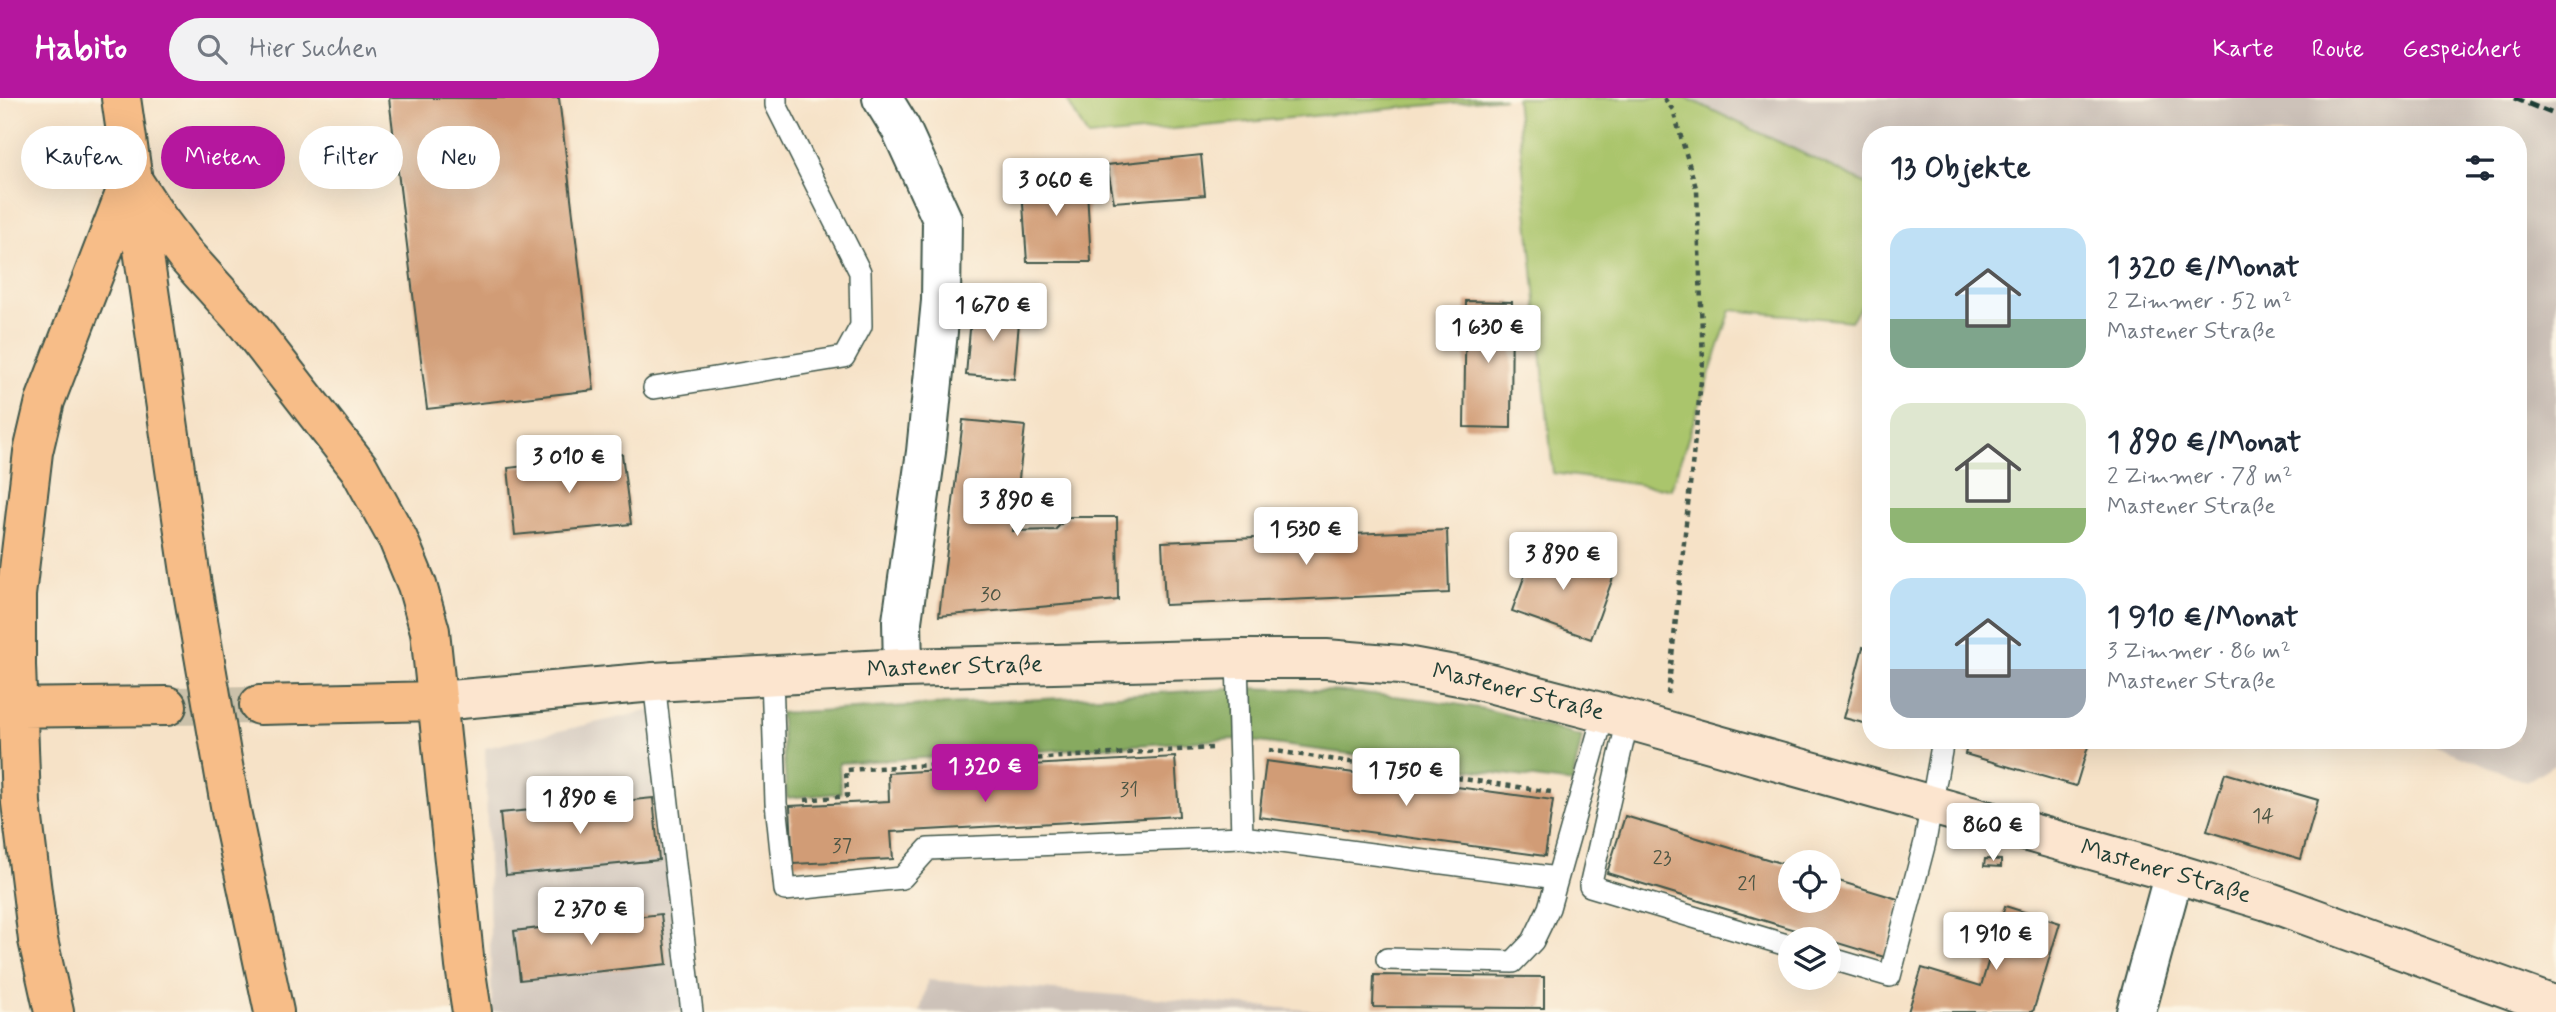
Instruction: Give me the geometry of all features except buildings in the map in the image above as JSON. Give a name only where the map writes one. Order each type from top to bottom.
[{"type":"main road","points":[[121,98],[124,126]]},
{"type":"main road","points":[[54,1012],[38,940],[9,709],[16,595],[33,452],[45,401],[127,189]]},
{"type":"main road","points":[[133,189],[192,586],[232,811],[274,1012]]},
{"type":"main road","points":[[138,189],[185,255],[248,325],[359,468],[398,539],[417,585],[430,631],[472,1012]]},
{"type":"main road","name":"Mastener Straße","points":[[438,701],[654,682],[903,668],[1237,659],[1325,659],[1400,665],[1470,678],[1631,720],[2174,873],[2267,901],[2556,1006]]},
{"type":"main road","points":[[259,705],[438,701]]},
{"type":"main road","points":[[9,709],[167,706]]},
{"type":"street","points":[[882,98],[901,129],[942,219],[941,301],[926,452],[902,621],[903,668]]},
{"type":"street","points":[[2136,1012],[2174,873]]},
{"type":"lane","points":[[654,388],[844,357],[861,326],[860,272],[776,105],[776,98]]},
{"type":"lane","points":[[1237,659],[1242,837]]},
{"type":"lane","points":[[772,675],[776,803],[785,890],[902,878],[928,849],[1242,837],[1557,878]]},
{"type":"lane","points":[[654,682],[692,1012]]},
{"type":"lane","points":[[1387,959],[1513,962],[1533,940],[1549,908],[1580,796],[1631,720]]},
{"type":"lane","points":[[1631,720],[1590,886],[1778,942]]},
{"type":"lane","points":[[1841,962],[1889,976],[1925,842],[1941,749]]},
{"type":"path","points":[[1631,720],[1669,692],[1703,362],[1697,191],[1673,110],[1664,98]]},
{"type":"path","points":[[776,803],[847,796],[846,770],[1240,746],[1580,796]]},
{"type":"shaded area","points":[[1687,98],[2556,98],[2556,763],[2526,782],[2444,749],[2527,749],[2527,126],[1862,126],[1862,182]]},
{"type":"shaded area","points":[[656,709],[692,1012],[492,1012],[485,748]]},
{"type":"shaded area","points":[[928,980],[1333,1012],[920,1012]]},
{"type":"green space","points":[[1066,98],[1505,98],[1088,137]]},
{"type":"green space","points":[[1516,98],[1687,98],[1862,182],[1862,304],[1851,321],[1731,310],[1671,489],[1553,473]]},
{"type":"green space","points":[[1248,688],[1396,696],[1484,709],[1521,719],[1582,737],[1572,783],[1235,739],[839,763],[841,793],[787,798],[780,713]]},
{"type":"tunnel","points":[[167,706],[259,705]]},
{"type":"railway","points":[[2514,98],[2556,115]]}]
